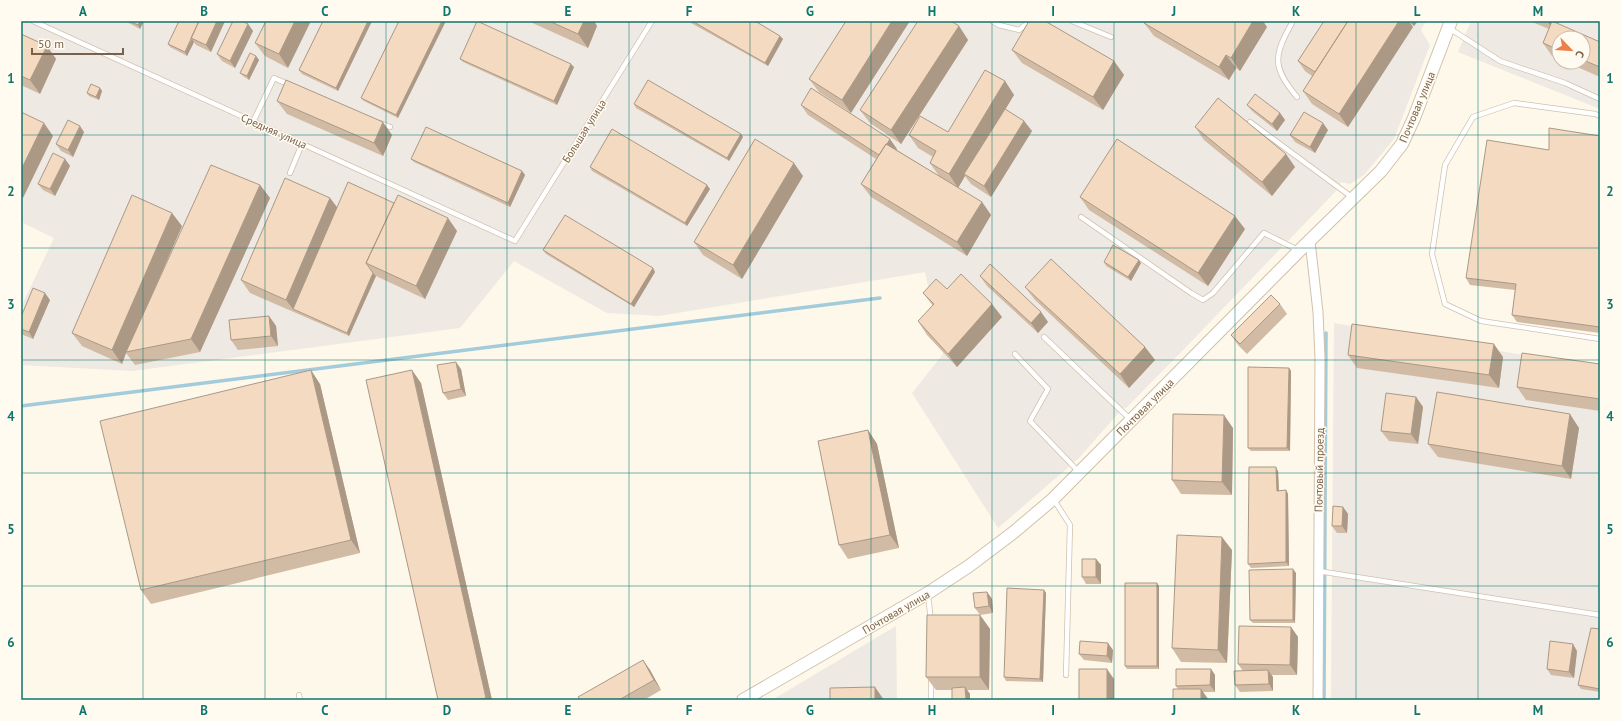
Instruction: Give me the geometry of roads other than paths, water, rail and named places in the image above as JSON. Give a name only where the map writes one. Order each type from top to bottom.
[{"type":"street","name":"Почтовая улица","points":[[743,700],[928,593],[969,566],[1014,532],[1053,499],[1299,251],[1381,171],[1402,144],[1414,118],[1450,25]]},
{"type":"street","name":"Почтовый проезд","points":[[1310,241],[1318,312],[1320,358],[1318,700]]},
{"type":"lane","name":"Средняя улица","points":[[32,21],[515,240]]},
{"type":"lane","name":"Большая улица","points":[[515,240],[652,21]]},
{"type":"lane","points":[[992,21],[999,25],[1019,30],[1030,21]]},
{"type":"lane","points":[[1072,21],[1111,37]]},
{"type":"lane","points":[[1292,21],[1281,41],[1277,60],[1284,82],[1297,97]]},
{"type":"lane","points":[[1450,25],[1500,61],[1565,84],[1600,99]]},
{"type":"lane","points":[[253,122],[274,78],[296,87]]},
{"type":"lane","points":[[1600,116],[1595,114],[1514,103],[1473,117],[1445,165],[1432,254],[1445,304],[1482,321],[1600,339]]},
{"type":"lane","points":[[376,121],[390,127]]},
{"type":"lane","points":[[1250,122],[1353,198]]},
{"type":"lane","points":[[290,173],[302,144]]},
{"type":"lane","points":[[1081,217],[1203,300],[1213,293],[1264,233],[1299,251]]},
{"type":"lane","points":[[1044,337],[1131,420]]},
{"type":"lane","points":[[1015,354],[1048,389],[1030,421],[1080,472]]},
{"type":"lane","points":[[1053,499],[1070,525],[1066,675]]},
{"type":"lane","points":[[1318,571],[1600,616]]},
{"type":"lane","points":[[928,593],[931,623]]},
{"type":"lane","points":[[931,669],[931,700]]},
{"type":"waterway","points":[[21,406],[880,298]]},
{"type":"waterway","points":[[1324,700],[1326,333]]}]
